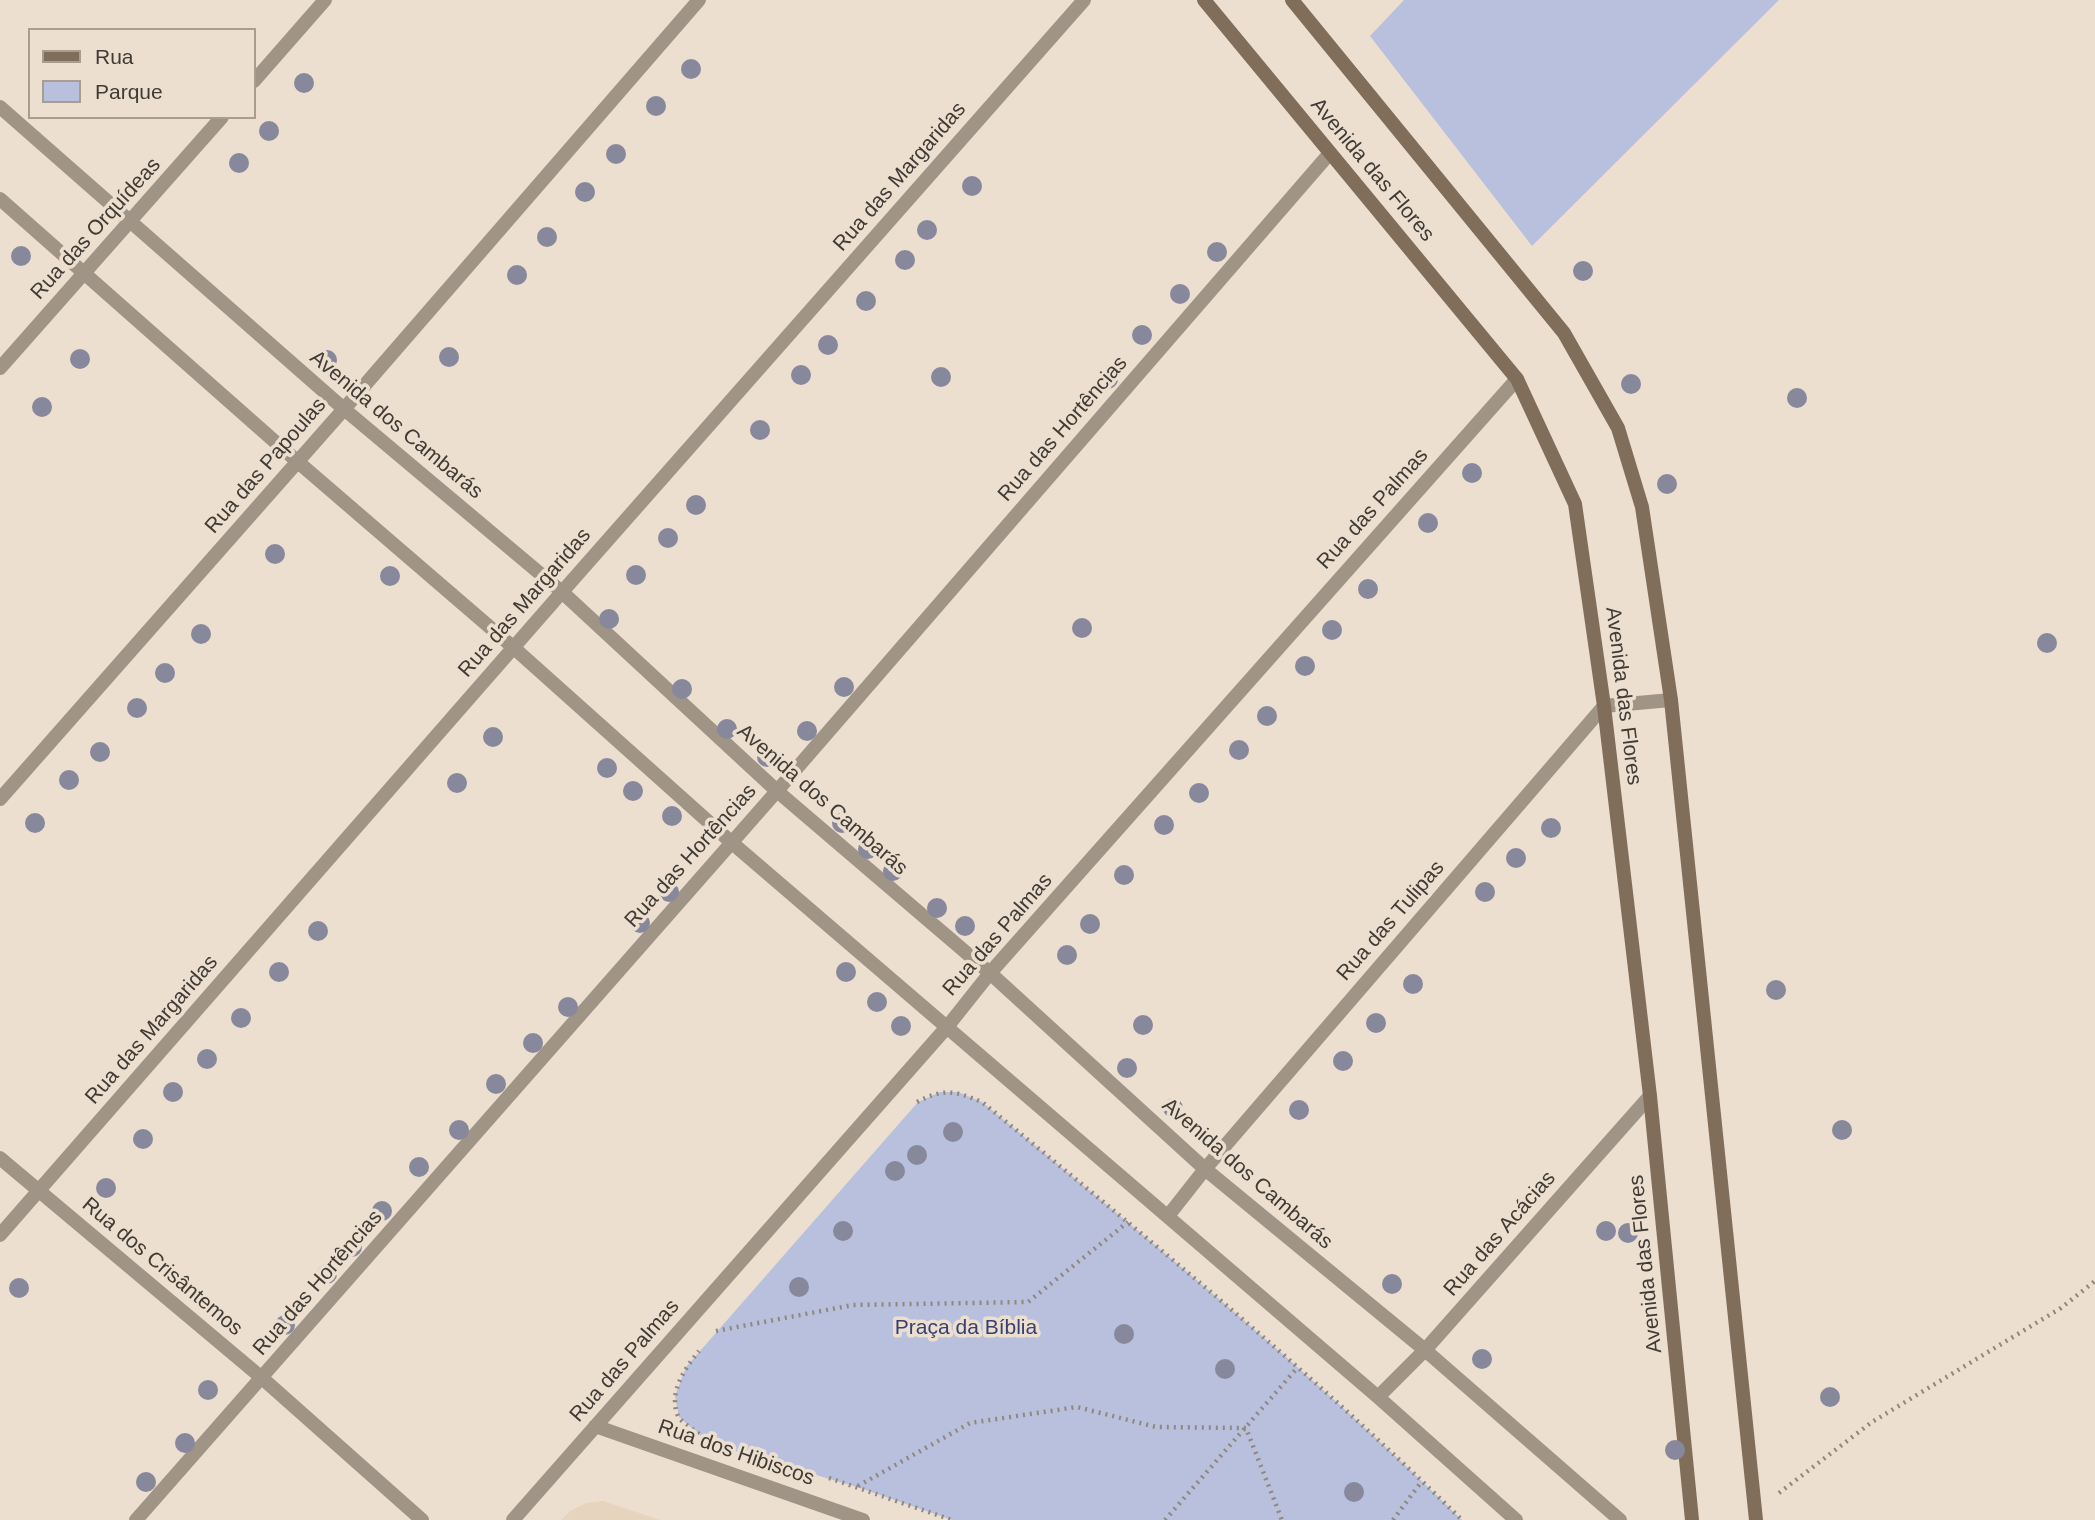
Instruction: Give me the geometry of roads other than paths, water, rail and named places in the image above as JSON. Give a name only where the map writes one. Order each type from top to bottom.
[{"type":"main road","name":"Avenida das Flores","points":[[1204,0],[1517,379],[1575,504],[1604,706],[1650,1096],[1692,1520]]},
{"type":"main road","points":[[1292,0],[1564,333],[1618,428],[1642,507],[1671,700],[1756,1516]]},
{"type":"street","points":[[256,79],[325,0]]},
{"type":"street","name":"Rua das Papoulas","points":[[0,799],[298,462],[699,0]]},
{"type":"street","name":"Rua das Margaridas","points":[[0,1235],[1084,0]]},
{"type":"street","name":"Avenida dos Cambarás","points":[[0,107],[344,409],[562,592],[777,791],[990,973],[1205,1169],[1425,1350],[1620,1520]]},
{"type":"street","name":"Rua das Orquídeas","points":[[0,368],[220,119]]},
{"type":"street","name":"Rua das Hortências","points":[[136,1520],[777,791],[1330,153]]},
{"type":"street","points":[[0,199],[514,648],[731,842],[1378,1396],[1516,1520]]},
{"type":"street","name":"Rua das Palmas","points":[[513,1520],[947,1027],[990,973],[1517,379]]},
{"type":"street","points":[[1604,706],[1671,700]]},
{"type":"street","name":"Rua das Tulipas","points":[[1168,1216],[1205,1169],[1604,706]]},
{"type":"street","name":"Rua das Acácias","points":[[1378,1396],[1425,1350],[1650,1096]]},
{"type":"street","name":"Rua dos Crisântemos","points":[[0,1158],[262,1378],[422,1520]]},
{"type":"street","name":"Rua dos Hibiscos","points":[[596,1426],[863,1520]]},
{"type":"park label","name":"Praça da Bíblia","points":[[966,1328]]}]
